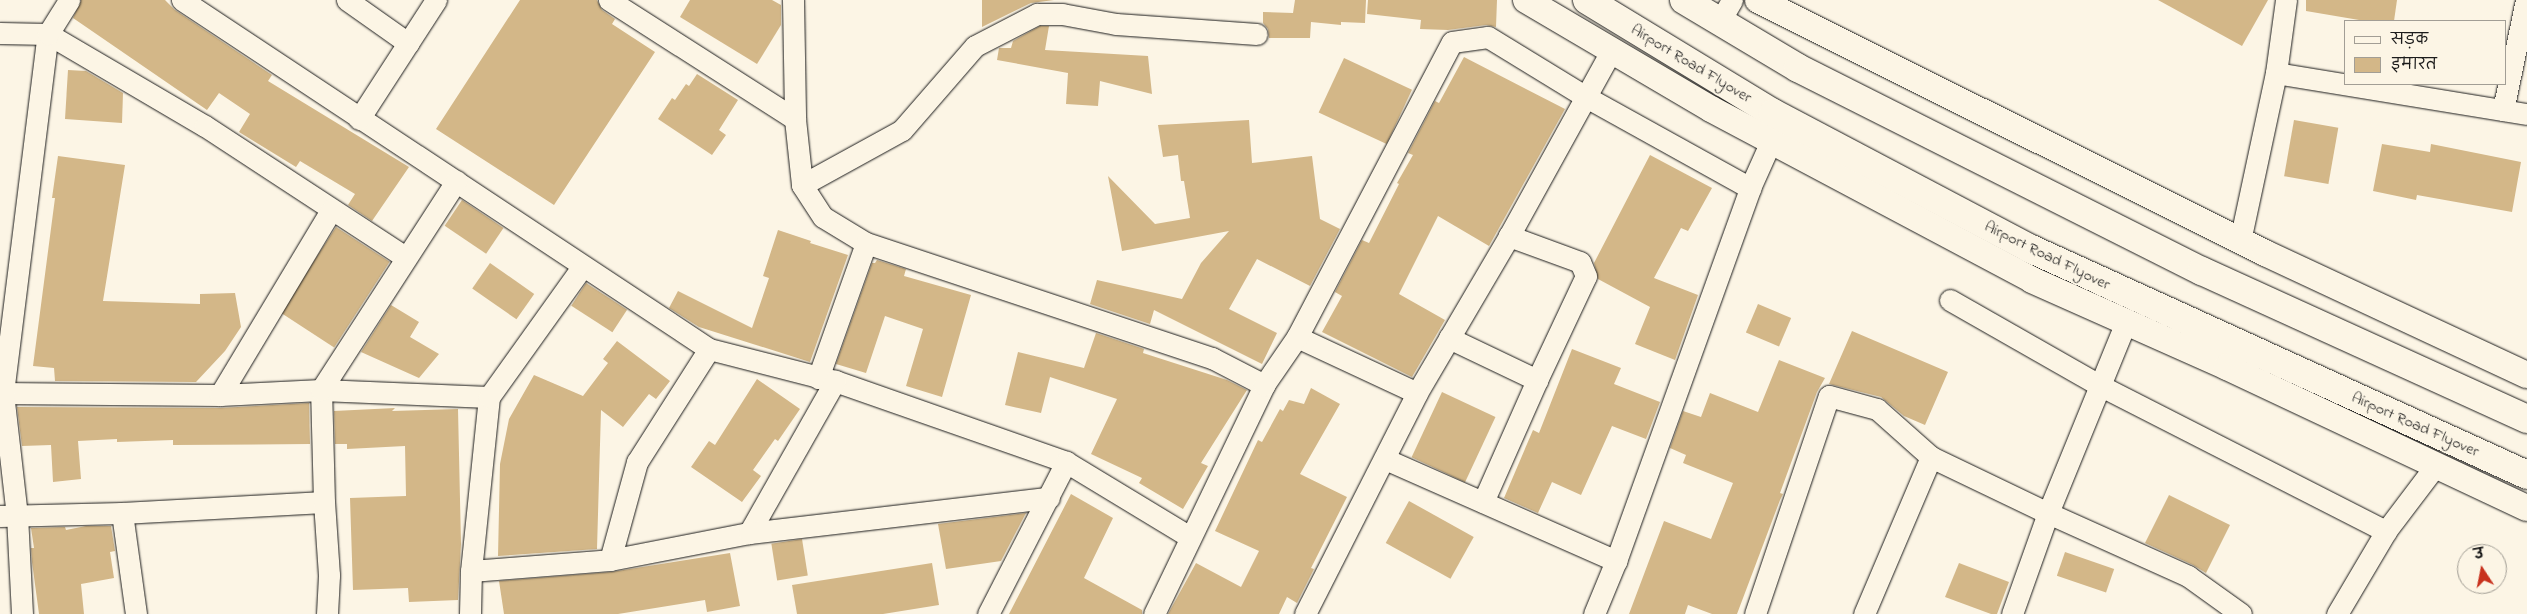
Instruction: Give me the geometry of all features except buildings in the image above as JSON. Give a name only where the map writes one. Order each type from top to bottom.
[{"type":"main road","name":"Airport Road Flyover","points":[[1587,0],[1773,112],[2028,248],[2527,474]]},
{"type":"main road","points":[[1684,0],[1726,11],[1798,68],[2202,272],[2527,419]]},
{"type":"street","points":[[22,614],[8,516],[2,393],[48,34],[68,0]]},
{"type":"street","points":[[182,0],[709,349],[826,379],[1066,462],[1190,537]]},
{"type":"street","points":[[347,0],[408,43]]},
{"type":"street","points":[[359,119],[436,0]]},
{"type":"street","points":[[609,0],[795,118]]},
{"type":"street","points":[[793,0],[795,118],[802,185],[823,217],[866,243],[1212,358],[1264,385]]},
{"type":"street","points":[[1526,0],[1611,51],[1772,141],[2032,280],[2527,508]]},
{"type":"street","points":[[1758,0],[2240,241],[2527,375]]},
{"type":"street","points":[[2240,241],[2276,73],[2286,0]]},
{"type":"street","points":[[2502,110],[2526,0]]},
{"type":"street","points":[[802,185],[902,130],[975,46],[1038,14],[1062,14],[1116,24],[1257,34]]},
{"type":"street","points":[[0,32],[48,34],[205,126],[404,257]]},
{"type":"street","points":[[1154,614],[1264,385],[1297,337],[1452,42],[1488,37],[1586,97],[1750,188]]},
{"type":"street","points":[[1304,614],[1417,393],[1509,236],[1611,51]]},
{"type":"street","points":[[2276,73],[2344,84]]},
{"type":"street","points":[[2349,85],[2527,114]]},
{"type":"street","points":[[1594,614],[1616,561],[1750,188],[1772,141]]},
{"type":"street","points":[[327,614],[329,574],[324,502],[321,390],[404,257],[456,181]]},
{"type":"street","points":[[220,395],[331,210]]},
{"type":"street","points":[[1483,502],[1586,276],[1580,262],[1509,236]]},
{"type":"street","points":[[749,533],[826,379],[866,243]]},
{"type":"street","points":[[470,614],[471,571],[489,397],[582,266]]},
{"type":"street","points":[[1950,300],[2101,386],[2386,531]]},
{"type":"street","points":[[2012,614],[2048,514],[2126,322]]},
{"type":"street","points":[[1297,337],[1417,393]]},
{"type":"street","points":[[1449,338],[1537,380]]},
{"type":"street","points":[[610,560],[637,462],[709,349]]},
{"type":"street","points":[[2,393],[220,395],[321,390],[489,397]]},
{"type":"street","points":[[1755,614],[1829,396],[1878,408],[1931,457],[2048,514],[2188,576],[2242,614]]},
{"type":"street","points":[[1864,614],[1931,457]]},
{"type":"street","points":[[1384,459],[1616,561]]},
{"type":"street","points":[[988,614],[1066,462]]},
{"type":"street","points":[[2337,614],[2386,531],[2436,466]]},
{"type":"street","points":[[471,571],[610,560],[749,533],[1049,498]]},
{"type":"street","points":[[8,516],[122,513],[324,502]]},
{"type":"street","points":[[122,513],[136,614]]}]
